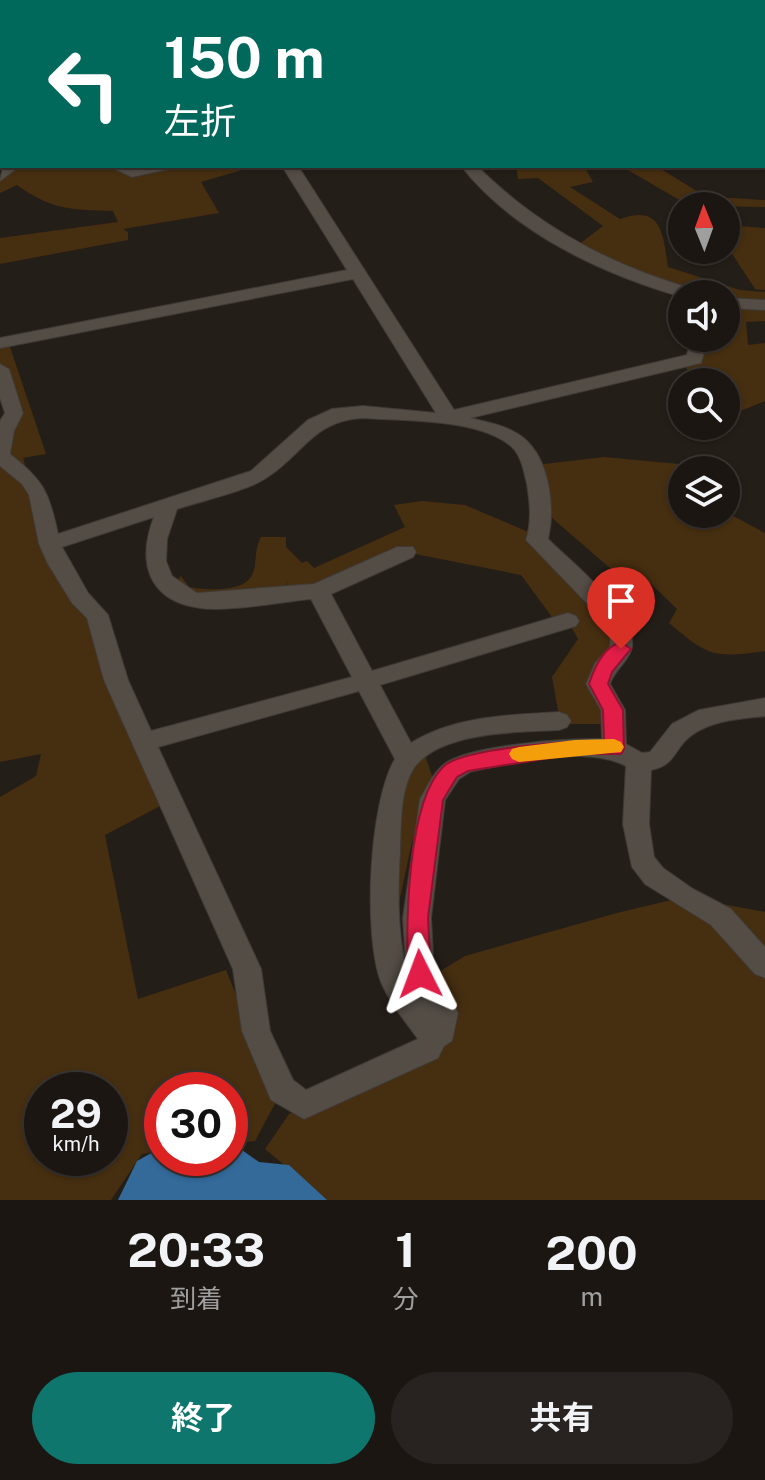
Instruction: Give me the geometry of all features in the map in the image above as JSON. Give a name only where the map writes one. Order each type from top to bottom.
[{"type":"street","points":[[121,168],[132,172],[153,168]]},
{"type":"street","points":[[291,168],[449,418]]},
{"type":"street","points":[[471,168],[505,203],[575,246],[639,277],[668,286]]},
{"type":"street","points":[[0,343],[356,273]]},
{"type":"street","points":[[740,304],[765,305]]},
{"type":"street","points":[[449,418],[695,359],[697,352]]},
{"type":"street","points":[[0,369],[14,413],[4,431],[0,455],[30,480],[50,544],[80,598],[97,615],[116,680],[247,969],[256,1031],[282,1090],[304,1105],[428,1049],[434,1037],[442,1032],[444,1013],[420,974],[417,918],[433,799],[450,772],[463,764],[575,747],[614,749],[639,762],[660,758],[681,730],[707,716],[765,707]]},
{"type":"street","points":[[50,544],[258,475],[315,424],[339,413],[449,418],[511,437],[529,452],[536,475],[542,525],[537,540],[611,615],[621,632],[621,649],[603,669],[598,684],[613,710],[614,749]]},
{"type":"street","points":[[169,504],[155,542],[154,566],[168,586],[191,600],[318,591],[405,552]]},
{"type":"street","points":[[318,591],[407,759]]},
{"type":"street","points":[[143,742],[568,621]]},
{"type":"street","points":[[434,1037],[395,981],[384,918],[394,786],[398,772],[407,759],[459,733],[506,724],[559,721]]},
{"type":"street","points":[[639,762],[636,824],[641,860],[654,876],[721,917],[765,966]]},
{"type":"shaded area","points":[[10,168],[249,168],[201,182],[219,213],[123,229],[128,232],[128,240],[0,264],[0,238],[118,222],[113,211],[63,207],[17,185],[0,193],[0,176]]},
{"type":"shaded area","points":[[516,168],[585,168],[593,182],[570,187],[620,219],[634,215],[652,219],[662,233],[668,267],[709,280],[668,280],[668,285],[578,245],[603,226],[538,178],[518,179]]},
{"type":"shaded area","points":[[624,168],[659,168],[701,192],[668,193]]},
{"type":"shaded area","points":[[740,198],[765,200],[765,207],[740,207]]},
{"type":"shaded area","points":[[740,226],[765,228],[765,290],[755,289],[739,264]]},
{"type":"shaded area","points":[[740,290],[765,292],[765,301],[740,300]]},
{"type":"shaded area","points":[[740,303],[765,306],[765,321],[746,322],[748,345],[765,343],[765,401],[740,411],[740,368],[686,368],[682,361],[687,352],[740,352]]},
{"type":"shaded area","points":[[9,344],[46,454],[23,458],[28,474],[90,620],[162,805],[105,835],[138,999],[226,970],[278,1098],[255,1141],[248,1142],[248,1072],[144,1072],[144,1154],[128,1175],[128,1072],[24,1072],[24,1176],[127,1176],[111,1200],[0,1200],[0,797],[36,776],[41,754],[0,762],[0,432],[14,411],[0,370],[0,345]]},
{"type":"shaded area","points":[[604,457],[668,463],[668,528],[740,528],[740,520],[765,533],[765,651],[734,654],[713,652],[694,643],[669,623],[677,609],[648,581],[611,569],[544,511],[536,465]]},
{"type":"shaded area","points":[[422,501],[465,505],[538,536],[621,638],[603,669],[609,724],[567,724],[558,710],[552,677],[578,639],[568,621],[552,617],[521,575],[405,552],[327,589],[284,590],[288,581],[281,592],[197,601],[173,585],[181,576],[189,587],[223,589],[241,585],[252,575],[261,537],[286,537],[286,547],[302,563],[307,561],[314,568],[405,527],[394,505]]},
{"type":"shaded area","points":[[425,755],[433,779],[412,842],[392,935],[405,781]]},
{"type":"shaded area","points":[[684,897],[765,912],[765,1200],[326,1200],[265,1149],[289,1114],[433,1044],[427,979],[465,956]]},
{"type":"water","points":[[248,1154],[259,1162],[289,1165],[327,1200],[118,1200],[137,1161],[144,1157],[144,1176],[248,1176]]},
{"type":"slow traffic","points":[[519,754],[575,747],[614,747]]},
{"type":"route","points":[[420,974],[417,918],[422,860],[433,799],[450,772],[463,764],[575,747],[614,749],[613,710],[598,684],[603,669],[621,649]]}]
